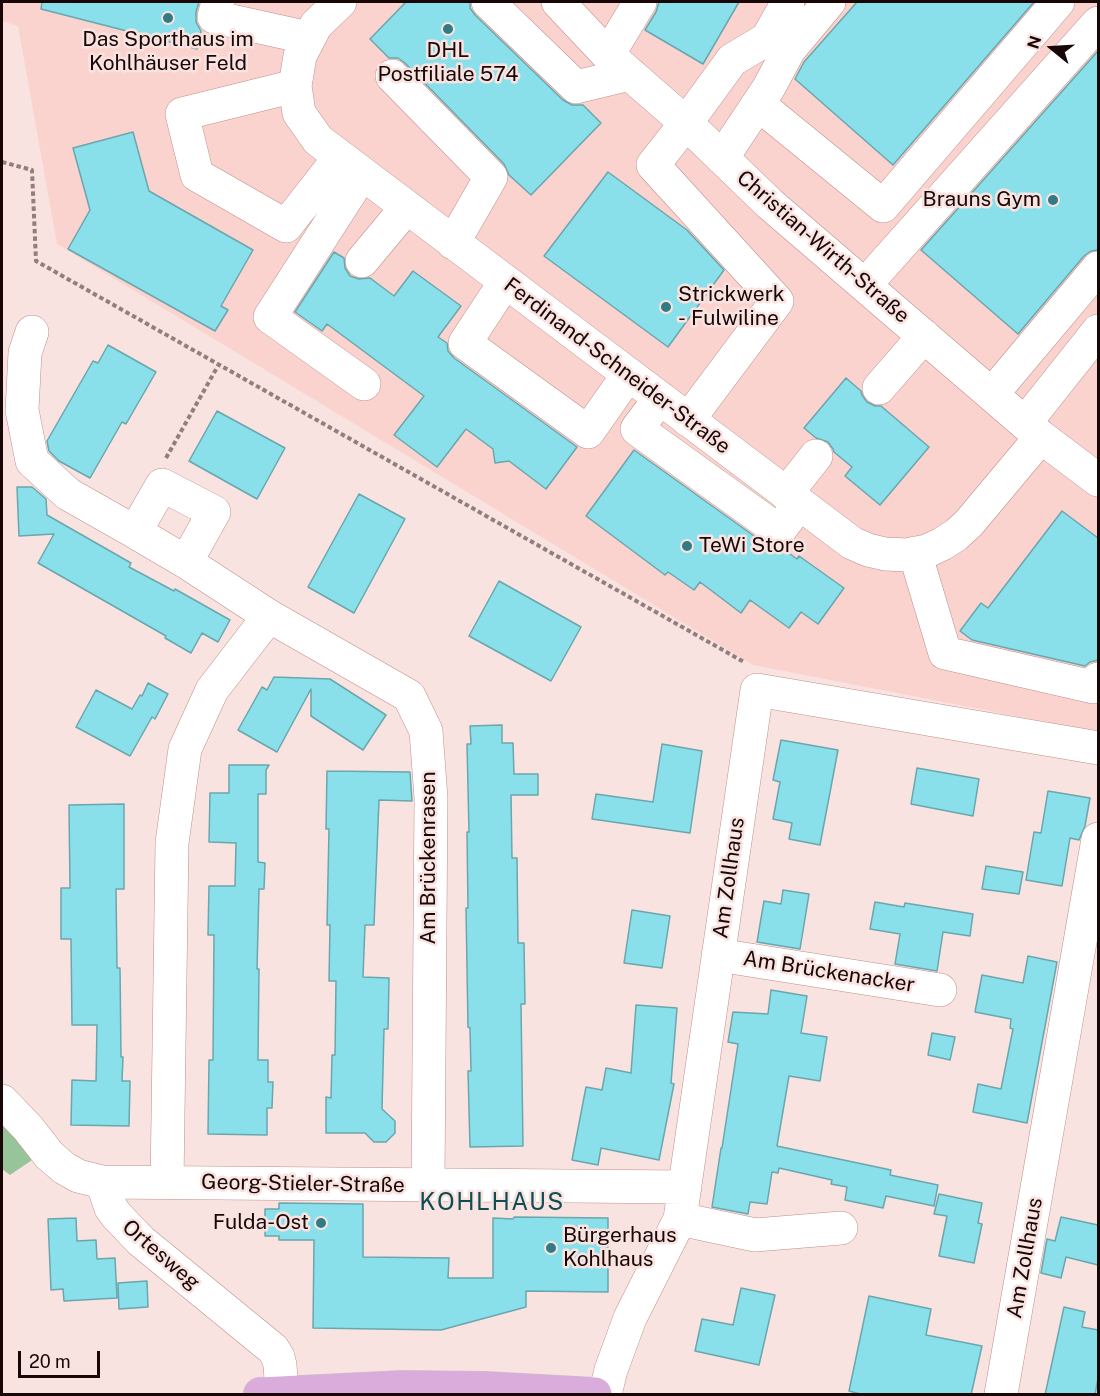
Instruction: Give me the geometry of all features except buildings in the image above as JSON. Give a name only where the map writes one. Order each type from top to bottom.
[{"type":"main road","points":[[271,1394],[403,1387],[485,1388],[595,1395]]},
{"type":"street","points":[[218,2],[214,17],[309,38]]},
{"type":"street","name":"Ferdinand-Schneider-Straße","points":[[340,2],[316,26],[309,38],[300,56],[295,86],[299,113],[318,140],[852,543],[868,550],[885,554],[907,555],[927,551],[956,535],[969,523],[1098,331]]},
{"type":"street","points":[[488,2],[576,87],[619,65],[640,2]]},
{"type":"street","name":"Christian-Wirth-Straße","points":[[558,2],[619,65],[686,123],[770,204],[1033,430],[1098,480]]},
{"type":"street","points":[[688,420],[777,301],[653,165],[732,60],[767,39],[788,2]]},
{"type":"street","points":[[722,158],[768,88],[789,50],[830,2]]},
{"type":"street","points":[[758,104],[883,206],[1059,2]]},
{"type":"street","points":[[865,285],[1098,23]]},
{"type":"street","points":[[392,76],[491,177],[453,243]]},
{"type":"street","points":[[295,86],[182,114],[197,175],[286,226],[351,166]]},
{"type":"street","points":[[351,166],[270,317],[364,384]]},
{"type":"street","points":[[362,261],[407,207]]},
{"type":"street","points":[[992,394],[1098,268]]},
{"type":"street","points":[[506,282],[465,343],[588,432],[628,375]]},
{"type":"street","name":"Am Brückenrasen","points":[[32,332],[25,353],[22,410],[32,461],[68,494],[186,562],[269,616],[409,696],[426,731],[430,798],[428,1185]]},
{"type":"street","points":[[879,388],[924,336]]},
{"type":"street","points":[[660,398],[637,429],[779,531],[816,456]]},
{"type":"street","points":[[135,532],[162,485],[214,512],[186,562]]},
{"type":"street","points":[[915,553],[945,653],[1093,687],[1098,679]]},
{"type":"street","points":[[167,1182],[172,843],[184,750],[212,690],[269,616]]},
{"type":"street","points":[[757,690],[1098,748]]},
{"type":"street","name":"Am Zollhaus","points":[[605,1395],[611,1370],[630,1318],[683,1203],[757,690]]},
{"type":"street","name":"Am Zollhaus","points":[[1001,1395],[1098,839]]},
{"type":"street","name":"Am Brückenacker","points":[[718,955],[940,990]]},
{"type":"street","points":[[2,1101],[58,1163],[71,1173],[102,1182]]},
{"type":"street","name":"Georg-Stieler-Straße","points":[[102,1182],[428,1185],[683,1203],[755,1235],[841,1228]]},
{"type":"street","name":"Ortesweg","points":[[102,1182],[111,1208],[141,1241],[273,1349],[280,1365],[271,1394]]},
{"type":"path","points":[[2,162],[32,170],[36,261],[747,664],[757,690]]},
{"type":"path","points":[[162,485],[156,474],[219,364]]},
{"type":"shaded area","points":[[2,2],[1098,2],[1098,732],[753,665],[57,244],[18,26],[2,21]]},
{"type":"green space","points":[[2,1110],[32,1160],[10,1175],[2,1169]]},
{"type":"place","name":"Das Sporthaus im Kohlhäuser Feld","points":[[168,18]]},
{"type":"place","name":"DHL Postfiliale 574","points":[[448,29]]},
{"type":"place","name":"Brauns Gym","points":[[1053,200]]},
{"type":"place","name":"Strickwerk - Fulwiline","points":[[666,307]]},
{"type":"place","name":"TeWi Store","points":[[687,546]]},
{"type":"place","name":"Fulda-Ost","points":[[321,1223]]},
{"type":"place","name":"Bürgerhaus Kohlhaus","points":[[551,1248]]},
{"type":"district","name":"KOHLHAUS","points":[[492,1203]]}]
